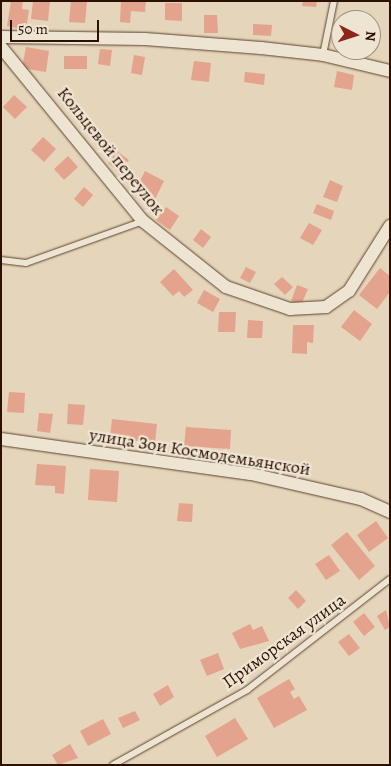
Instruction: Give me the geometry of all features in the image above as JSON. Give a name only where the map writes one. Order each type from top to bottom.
[{"type":"street","points":[[1,38],[144,39],[323,54],[390,71]]},
{"type":"street","name":"Кольцевой переулок","points":[[1,47],[143,221],[226,287],[290,309],[309,310],[340,301],[390,226]]},
{"type":"street","name":"улица Зои Космодемьянской","points":[[1,439],[252,474],[361,499],[390,512]]},
{"type":"lane","points":[[323,54],[334,1]]},
{"type":"lane","points":[[1,260],[26,263],[143,221]]},
{"type":"lane","name":"Приморская улица","points":[[113,765],[247,690],[390,579]]},
{"type":"building","points":[[11,1],[23,1],[22,9],[29,10],[26,30],[7,26]]},
{"type":"building","points":[[33,1],[50,1],[48,21],[31,19]]},
{"type":"building","points":[[71,1],[87,2],[85,23],[69,22]]},
{"type":"building","points":[[121,1],[146,1],[145,12],[131,11],[130,23],[120,22]]},
{"type":"building","points":[[303,1],[317,1],[316,7],[302,6]]},
{"type":"building","points":[[165,3],[182,3],[182,21],[165,20]]},
{"type":"building","points":[[204,15],[217,15],[218,33],[204,33]]},
{"type":"building","points":[[253,24],[272,25],[271,36],[253,35]]},
{"type":"building","points":[[26,47],[49,51],[46,72],[22,68]]},
{"type":"building","points":[[100,49],[112,50],[110,66],[98,64]]},
{"type":"building","points":[[134,55],[145,57],[142,75],[131,73]]},
{"type":"building","points":[[64,56],[87,56],[87,69],[64,69]]},
{"type":"building","points":[[194,61],[211,63],[209,82],[191,80]]},
{"type":"building","points":[[337,71],[354,75],[352,90],[334,87]]},
{"type":"building","points":[[245,72],[265,74],[264,85],[244,82]]},
{"type":"building","points":[[14,95],[27,107],[15,119],[3,107]]},
{"type":"building","points":[[43,137],[56,149],[44,162],[31,150]]},
{"type":"building","points":[[117,151],[129,160],[119,172],[108,163]]},
{"type":"building","points":[[68,156],[78,167],[64,180],[54,169]]},
{"type":"building","points":[[145,171],[164,181],[155,199],[136,189]]},
{"type":"building","points":[[330,180],[343,186],[337,202],[323,197]]},
{"type":"building","points":[[84,187],[93,195],[83,207],[74,199]]},
{"type":"building","points":[[317,204],[334,211],[331,220],[313,213]]},
{"type":"building","points":[[166,207],[179,216],[170,230],[156,220]]},
{"type":"building","points":[[309,223],[322,230],[313,245],[300,238]]},
{"type":"building","points":[[201,229],[211,237],[203,248],[193,240]]},
{"type":"building","points":[[246,267],[256,272],[250,283],[240,278]]},
{"type":"building","points":[[380,268],[390,276],[390,292],[377,309],[359,295]]},
{"type":"building","points":[[174,269],[193,290],[184,297],[179,291],[173,296],[160,282]]},
{"type":"building","points":[[282,277],[293,287],[285,295],[274,284]]},
{"type":"building","points":[[297,285],[308,289],[301,305],[291,301]]},
{"type":"building","points":[[204,290],[220,299],[213,312],[197,303]]},
{"type":"building","points":[[354,310],[372,324],[360,341],[341,327]]},
{"type":"building","points":[[219,312],[236,312],[235,332],[218,332]]},
{"type":"building","points":[[248,320],[263,321],[262,338],[247,338]]},
{"type":"building","points":[[293,325],[314,325],[313,343],[307,342],[307,354],[292,353]]},
{"type":"building","points":[[9,392],[25,393],[24,413],[7,412]]},
{"type":"building","points":[[68,404],[85,405],[83,425],[67,424]]},
{"type":"building","points":[[39,413],[53,414],[50,433],[37,431]]},
{"type":"building","points":[[112,419],[157,424],[155,443],[110,438]]},
{"type":"building","points":[[186,427],[231,430],[230,449],[184,446]]},
{"type":"building","points":[[37,464],[66,466],[64,494],[55,493],[55,486],[35,485]]},
{"type":"building","points":[[90,469],[119,471],[117,502],[88,500]]},
{"type":"building","points":[[179,503],[193,504],[192,522],[177,521]]},
{"type":"building","points":[[376,521],[388,538],[369,552],[357,535]]},
{"type":"building","points":[[347,532],[375,566],[359,580],[331,545]]},
{"type":"building","points":[[329,555],[340,571],[326,580],[315,564]]},
{"type":"building","points":[[296,590],[306,601],[298,609],[288,598]]},
{"type":"building","points":[[386,610],[390,627],[385,630],[377,616]]},
{"type":"building","points":[[364,613],[375,627],[364,636],[353,622]]},
{"type":"building","points":[[250,624],[253,630],[262,626],[269,641],[240,649],[232,633]]},
{"type":"building","points":[[349,634],[360,648],[349,656],[338,642]]},
{"type":"building","points":[[218,653],[224,669],[207,676],[200,660]]},
{"type":"building","points":[[289,679],[295,689],[290,692],[294,699],[299,696],[307,710],[274,728],[257,698]]},
{"type":"building","points":[[168,685],[174,697],[160,706],[153,694]]},
{"type":"building","points":[[135,711],[140,720],[123,728],[118,718]]},
{"type":"building","points":[[235,718],[248,739],[217,757],[205,736]]},
{"type":"building","points":[[103,719],[111,734],[88,746],[80,731]]},
{"type":"building","points":[[70,744],[78,758],[58,765],[52,755]]}]
